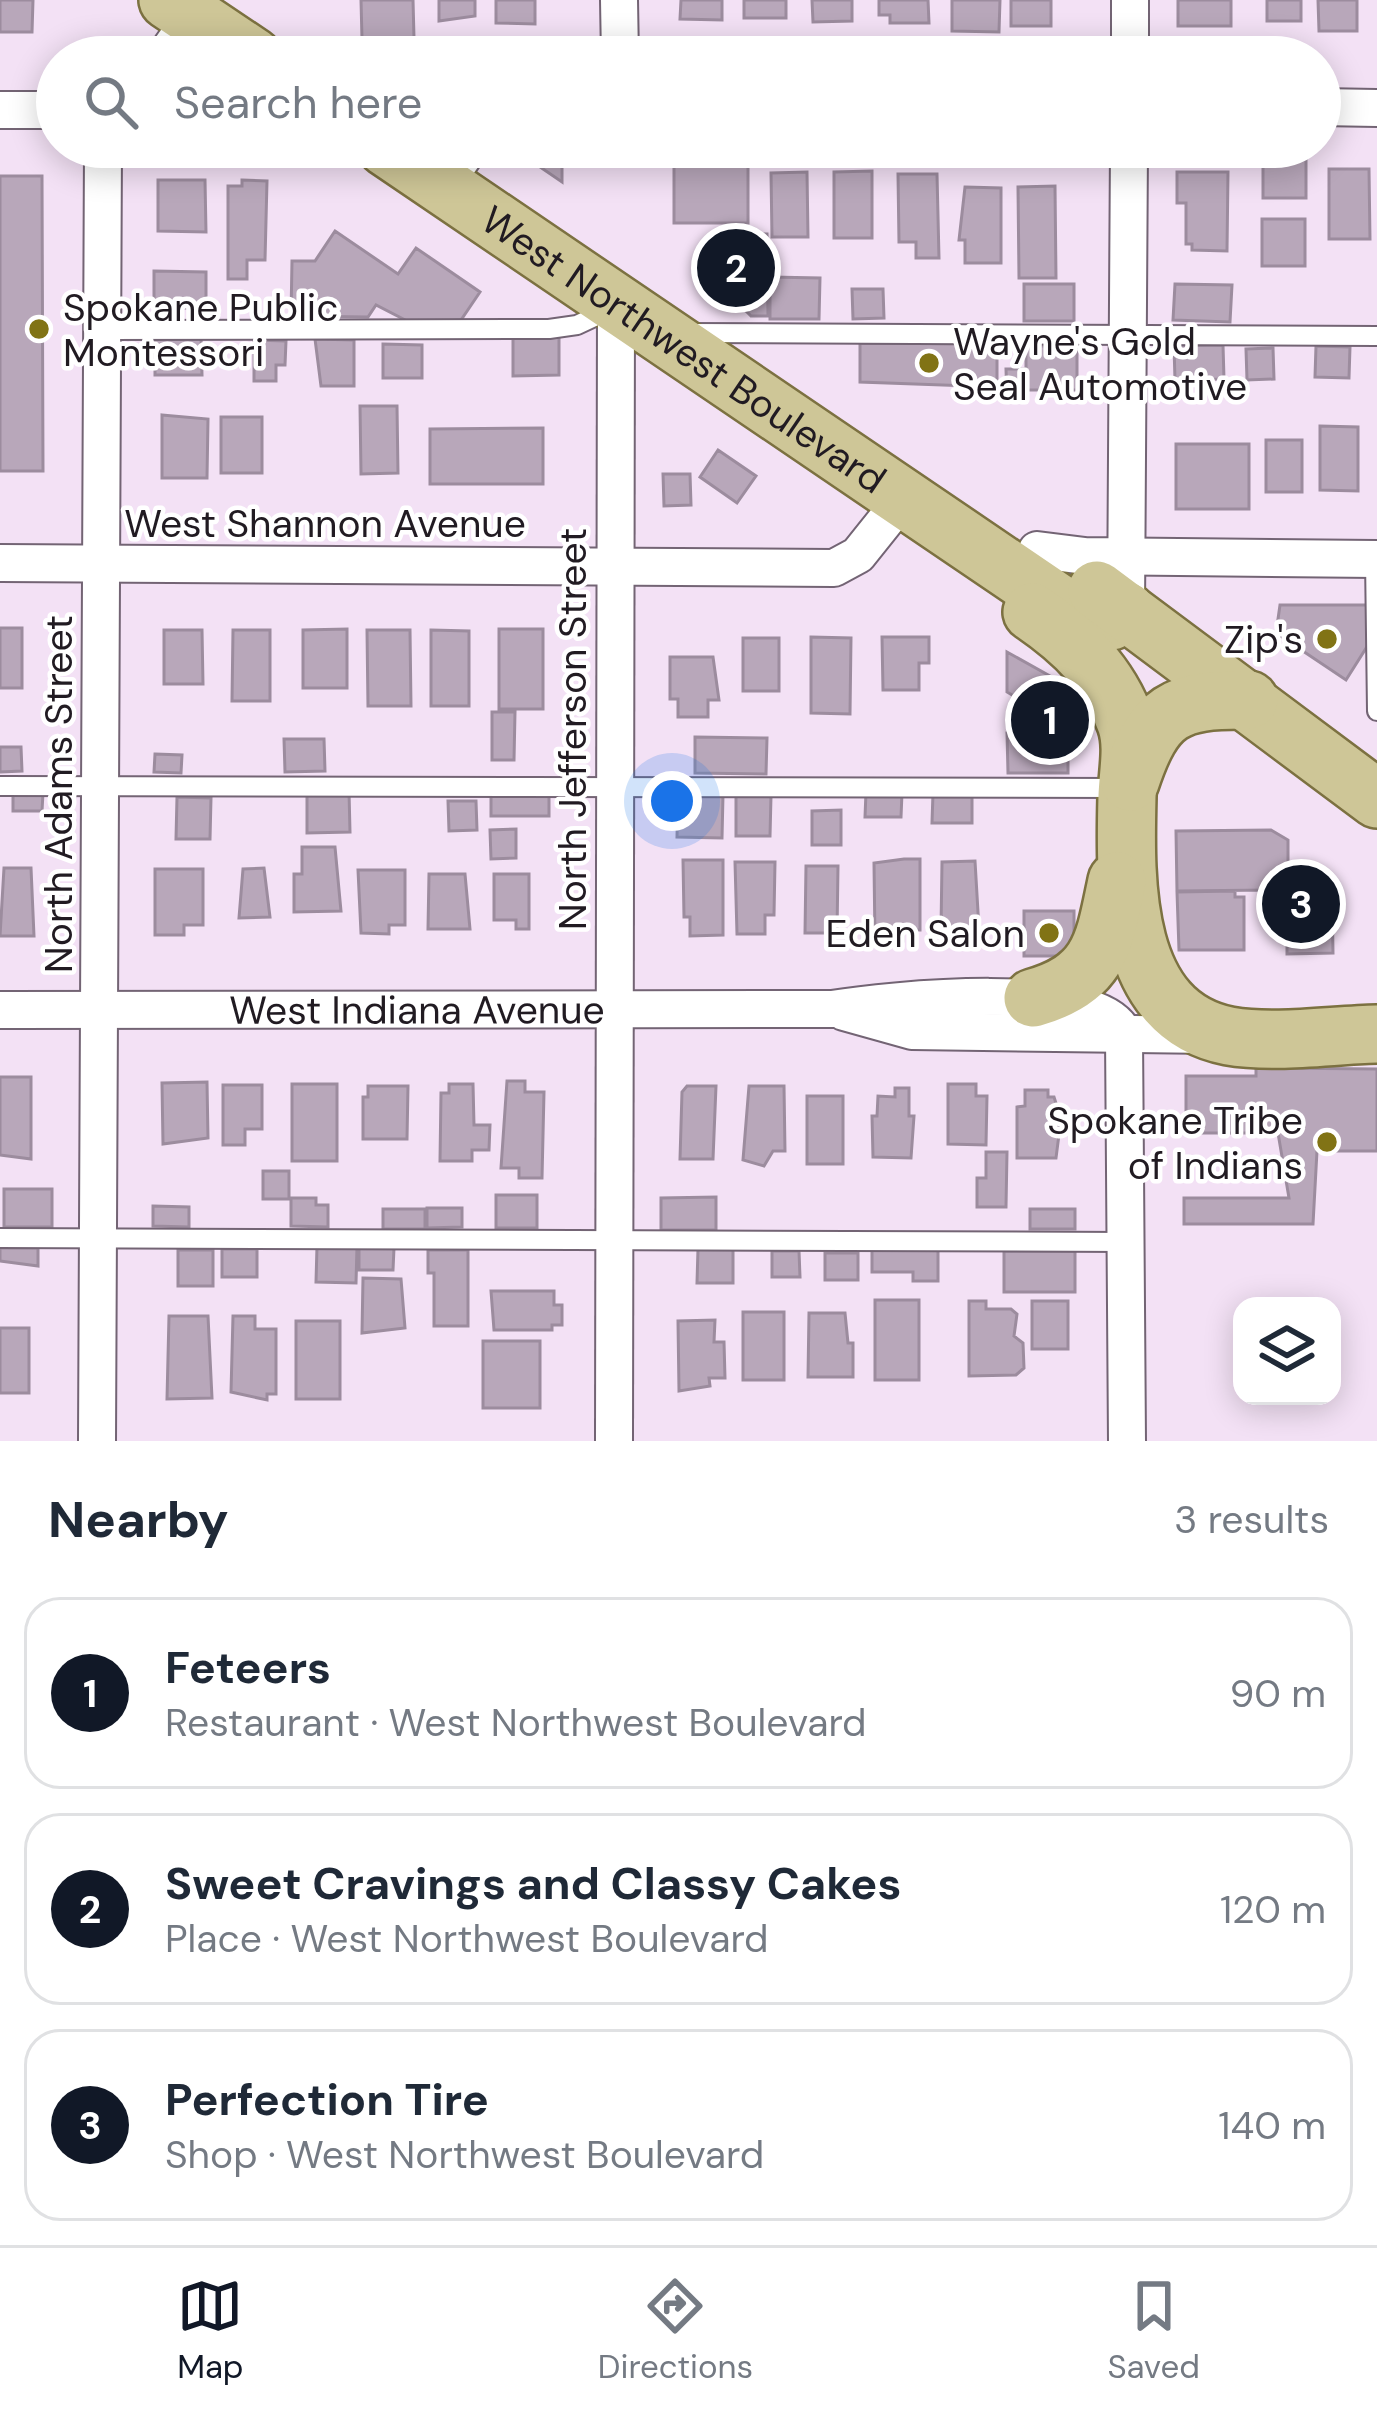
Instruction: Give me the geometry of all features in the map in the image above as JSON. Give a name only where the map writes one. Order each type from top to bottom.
[{"type":"main road","points":[[175,24],[203,36]]},
{"type":"main road","name":"West Northwest Boulevard","points":[[458,168],[637,319],[906,495],[1011,573],[1079,648],[1116,701],[1131,748],[1127,812],[1136,951],[1153,985],[1178,1011],[1228,1036]]},
{"type":"main road","points":[[1011,573],[1087,622],[1111,621],[1126,584],[1230,686],[1377,800]]},
{"type":"main road","points":[[1033,998],[1066,987],[1093,963],[1107,931],[1127,812],[1147,736],[1170,712],[1210,699],[1230,686]]},
{"type":"main road","name":"West Indiana Avenue","points":[[1228,1036],[1377,1034]]},
{"type":"street","points":[[619,0],[620,36]]},
{"type":"street","points":[[1130,0],[1130,36]]},
{"type":"street","points":[[1341,107],[1377,108]]},
{"type":"street","points":[[0,110],[36,110]]},
{"type":"street","name":"North Adams Street","points":[[97,1441],[103,168]]},
{"type":"street","points":[[1129,168],[1126,584],[1376,559]]},
{"type":"street","name":"North Jefferson Street","points":[[614,1441],[613,567],[637,319]]},
{"type":"street","name":"West Shannon Avenue","points":[[0,563],[834,568],[857,555],[906,495]]},
{"type":"street","name":"West Indiana Avenue","points":[[0,1010],[832,1009],[912,996],[1033,998],[1108,1017],[1124,1035]]},
{"type":"street","name":"West Indiana Avenue","points":[[832,1009],[913,1031],[1228,1036]]},
{"type":"street","points":[[1124,1035],[1127,1441]]},
{"type":"lane","points":[[101,330],[549,328],[637,319],[1377,336]]},
{"type":"lane","points":[[1376,559],[1377,711]]},
{"type":"lane","points":[[0,786],[614,783],[1127,812]]},
{"type":"lane","points":[[0,1238],[1126,1242]]},
{"type":"building","points":[[0,0],[33,0],[32,32],[0,32]]},
{"type":"building","points":[[361,0],[413,0],[414,36],[362,36]]},
{"type":"building","points":[[439,0],[475,0],[475,16],[439,21]]},
{"type":"building","points":[[496,0],[535,0],[535,24],[496,23]]},
{"type":"building","points":[[681,0],[722,0],[722,20],[680,19]]},
{"type":"building","points":[[744,0],[786,0],[786,18],[744,18]]},
{"type":"building","points":[[812,0],[852,0],[852,21],[813,22]]},
{"type":"building","points":[[879,0],[928,0],[929,23],[890,23],[890,15],[879,15]]},
{"type":"building","points":[[952,0],[1000,0],[999,32],[952,31]]},
{"type":"building","points":[[1011,0],[1051,0],[1051,26],[1011,26]]},
{"type":"building","points":[[1178,0],[1231,0],[1231,26],[1178,26]]},
{"type":"building","points":[[1267,0],[1301,0],[1301,21],[1267,21]]},
{"type":"building","points":[[1318,0],[1357,0],[1357,31],[1319,31]]},
{"type":"building","points":[[542,168],[562,168],[562,182]]},
{"type":"building","points":[[674,168],[748,168],[748,223],[674,223]]},
{"type":"building","points":[[1263,168],[1306,168],[1306,198],[1263,198]]},
{"type":"building","points":[[1329,169],[1369,169],[1370,239],[1329,239]]},
{"type":"building","points":[[872,171],[872,238],[834,238],[834,172]]},
{"type":"building","points":[[807,172],[808,237],[772,237],[771,173]]},
{"type":"building","points":[[1177,172],[1228,172],[1227,251],[1192,250],[1192,244],[1186,244],[1186,203],[1177,203]]},
{"type":"building","points":[[898,174],[937,174],[939,258],[916,258],[916,242],[899,242]]},
{"type":"building","points":[[0,176],[42,176],[43,471],[0,471]]},
{"type":"building","points":[[158,180],[205,180],[206,232],[158,231]]},
{"type":"building","points":[[242,180],[267,181],[265,260],[247,260],[247,279],[228,279],[228,186],[242,186]]},
{"type":"building","points":[[1055,186],[1056,278],[1019,278],[1018,187]]},
{"type":"building","points":[[965,187],[1001,188],[1001,263],[965,263],[965,240],[959,240]]},
{"type":"building","points":[[1262,219],[1305,219],[1305,266],[1262,266]]},
{"type":"building","points":[[335,231],[398,274],[416,248],[480,292],[461,320],[411,323],[376,305],[368,317],[291,316],[292,261],[315,261]]},
{"type":"building","points":[[737,234],[767,234],[768,316],[751,316],[721,286],[704,286],[704,244],[737,250]]},
{"type":"building","points":[[154,271],[206,272],[206,308],[154,308]]},
{"type":"building","points":[[770,277],[820,278],[819,319],[770,319]]},
{"type":"building","points":[[1024,284],[1074,284],[1074,321],[1024,321]]},
{"type":"building","points":[[1175,284],[1232,285],[1230,322],[1173,320]]},
{"type":"building","points":[[852,289],[883,289],[884,318],[853,319]]},
{"type":"building","points":[[559,336],[559,375],[513,376],[513,337]]},
{"type":"building","points":[[155,337],[201,337],[202,375],[155,375]]},
{"type":"building","points":[[315,339],[354,340],[354,386],[321,386]]},
{"type":"building","points":[[254,340],[286,341],[285,365],[276,365],[276,381],[254,381]]},
{"type":"building","name":"Wayne's Gold Seal Automotive","points":[[860,343],[997,344],[997,387],[860,382]]},
{"type":"building","points":[[383,344],[422,345],[422,378],[383,378]]},
{"type":"building","points":[[1223,345],[1224,379],[1175,380],[1174,346]]},
{"type":"building","points":[[1026,346],[1077,346],[1077,390],[1026,390]]},
{"type":"building","points":[[1316,346],[1350,347],[1349,378],[1315,377]]},
{"type":"building","points":[[1273,348],[1274,379],[1247,380],[1246,349]]},
{"type":"building","points":[[1006,369],[1023,369],[1024,399],[1007,400]]},
{"type":"building","points":[[360,406],[397,406],[398,473],[361,474]]},
{"type":"building","points":[[162,415],[208,419],[207,478],[162,478]]},
{"type":"building","points":[[221,417],[262,417],[262,473],[221,473]]},
{"type":"building","points":[[1320,426],[1358,427],[1358,491],[1320,490]]},
{"type":"building","points":[[543,428],[543,484],[430,484],[430,429]]},
{"type":"building","points":[[1266,440],[1302,440],[1302,492],[1266,492]]},
{"type":"building","points":[[1176,444],[1249,444],[1249,509],[1176,509]]},
{"type":"building","points":[[718,450],[756,476],[737,503],[700,477]]},
{"type":"building","points":[[663,474],[690,474],[691,505],[664,506]]},
{"type":"building","name":"Zip's","points":[[1280,605],[1368,605],[1368,645],[1346,680],[1276,633]]},
{"type":"building","points":[[0,628],[22,628],[22,688],[0,688]]},
{"type":"building","points":[[347,629],[347,688],[303,688],[303,630]]},
{"type":"building","points":[[499,629],[543,629],[543,709],[499,709]]},
{"type":"building","points":[[164,630],[202,630],[203,684],[164,684]]},
{"type":"building","points":[[233,630],[270,630],[270,701],[232,701]]},
{"type":"building","points":[[367,630],[410,630],[411,706],[368,706]]},
{"type":"building","points":[[431,630],[469,631],[469,706],[431,706]]},
{"type":"building","points":[[811,637],[851,638],[850,714],[811,713]]},
{"type":"building","points":[[882,637],[929,637],[929,663],[919,663],[919,690],[883,690]]},
{"type":"building","points":[[743,638],[779,638],[779,691],[743,691]]},
{"type":"building","points":[[1007,652],[1059,681],[1068,698],[1068,773],[1008,773],[1007,733],[1032,733],[1032,707],[1007,692]]},
{"type":"building","points":[[670,657],[713,657],[719,700],[708,700],[708,717],[678,717],[678,699],[670,699]]},
{"type":"building","points":[[492,712],[515,712],[514,760],[492,760]]},
{"type":"building","points":[[695,737],[767,738],[766,774],[695,773]]},
{"type":"building","points":[[284,739],[324,739],[325,771],[285,772]]},
{"type":"building","points":[[0,747],[21,747],[22,771],[0,772]]},
{"type":"building","points":[[155,754],[182,755],[181,773],[154,772]]},
{"type":"building","points":[[349,791],[350,832],[307,833],[307,792]]},
{"type":"building","points":[[866,792],[902,793],[901,817],[865,817]]},
{"type":"building","points":[[13,793],[43,793],[42,811],[13,811]]},
{"type":"building","points":[[933,793],[972,793],[972,823],[932,823]]},
{"type":"building","points":[[491,794],[549,795],[549,816],[491,816]]},
{"type":"building","points":[[678,794],[723,795],[722,838],[677,837]]},
{"type":"building","points":[[736,795],[771,796],[770,836],[736,836]]},
{"type":"building","points":[[177,797],[211,798],[210,839],[176,839]]},
{"type":"building","points":[[448,801],[476,801],[477,830],[449,831]]},
{"type":"building","points":[[841,810],[841,845],[812,845],[812,811]]},
{"type":"building","points":[[516,829],[516,858],[491,859],[490,830]]},
{"type":"building","points":[[1271,830],[1288,840],[1288,866],[1319,866],[1325,886],[1332,886],[1333,953],[1287,954],[1287,917],[1269,917],[1269,890],[1177,891],[1176,831]]},
{"type":"building","points":[[302,847],[335,847],[341,911],[294,912],[294,874],[302,874]]},
{"type":"building","points":[[920,859],[920,930],[903,930],[903,941],[875,941],[874,863]]},
{"type":"building","points":[[683,860],[723,860],[723,935],[690,936],[690,917],[684,917]]},
{"type":"building","points":[[975,861],[979,929],[941,929],[942,862]]},
{"type":"building","points":[[735,862],[775,862],[774,915],[765,915],[765,934],[737,934]]},
{"type":"building","points":[[806,866],[838,866],[837,933],[805,933]]},
{"type":"building","points":[[4,868],[31,868],[34,936],[0,936]]},
{"type":"building","points":[[264,868],[270,917],[239,918],[243,869]]},
{"type":"building","points":[[155,869],[203,869],[203,925],[184,925],[184,935],[155,935]]},
{"type":"building","points":[[358,870],[405,870],[405,925],[389,925],[389,934],[361,933]]},
{"type":"building","points":[[429,874],[465,874],[470,929],[428,929]]},
{"type":"building","points":[[494,874],[529,874],[529,929],[516,929],[516,920],[494,920]]},
{"type":"building","points":[[1235,891],[1235,897],[1244,897],[1244,950],[1179,950],[1177,892]]},
{"type":"building","name":"Eden Salon","points":[[1024,911],[1074,911],[1074,956],[1024,956]]},
{"type":"building","name":"Spokane Tribe of Indians","points":[[1256,1068],[1377,1069],[1377,1151],[1317,1151],[1313,1224],[1184,1224],[1184,1198],[1289,1198],[1278,1133],[1186,1133],[1186,1076],[1256,1076]]},
{"type":"building","points":[[0,1077],[31,1077],[31,1159],[0,1155]]},
{"type":"building","points":[[507,1081],[525,1081],[525,1092],[544,1092],[542,1178],[519,1178],[519,1168],[501,1168]]},
{"type":"building","points":[[207,1082],[208,1138],[163,1144],[162,1083]]},
{"type":"building","points":[[292,1084],[337,1084],[337,1161],[292,1161]]},
{"type":"building","points":[[449,1084],[473,1084],[474,1125],[490,1125],[489,1150],[472,1150],[472,1161],[440,1161],[441,1093],[449,1093]]},
{"type":"building","points":[[948,1084],[976,1084],[976,1096],[987,1096],[986,1145],[948,1144]]},
{"type":"building","points":[[223,1085],[262,1085],[262,1129],[245,1129],[245,1145],[223,1145]]},
{"type":"building","points":[[368,1086],[408,1086],[407,1139],[363,1139],[363,1097],[368,1097]]},
{"type":"building","points":[[687,1086],[716,1086],[713,1159],[680,1159],[682,1092]]},
{"type":"building","points":[[749,1086],[784,1086],[785,1151],[773,1151],[764,1166],[743,1160]]},
{"type":"building","points":[[895,1088],[909,1088],[909,1116],[914,1116],[911,1158],[873,1157],[872,1116],[877,1116],[878,1096],[895,1097]]},
{"type":"building","points":[[1025,1090],[1048,1090],[1048,1097],[1054,1097],[1061,1119],[1056,1158],[1017,1158],[1017,1107],[1025,1106]]},
{"type":"building","points":[[807,1096],[843,1096],[843,1164],[807,1164]]},
{"type":"building","points":[[986,1152],[1007,1152],[1006,1207],[977,1207],[977,1178],[986,1178]]},
{"type":"building","points":[[263,1171],[289,1171],[289,1199],[263,1199]]},
{"type":"building","points":[[4,1189],[52,1189],[52,1227],[4,1227]]},
{"type":"building","points":[[496,1195],[537,1195],[537,1228],[496,1228]]},
{"type":"building","points":[[716,1197],[716,1230],[661,1230],[661,1198]]},
{"type":"building","points":[[291,1198],[316,1198],[316,1205],[328,1205],[328,1227],[291,1226]]},
{"type":"building","points":[[153,1206],[189,1207],[189,1227],[153,1226]]},
{"type":"building","points":[[427,1208],[462,1208],[462,1227],[427,1228]]},
{"type":"building","points":[[383,1209],[425,1209],[425,1229],[383,1229]]},
{"type":"building","points":[[1030,1209],[1075,1209],[1075,1229],[1030,1229]]},
{"type":"building","points":[[317,1246],[357,1247],[356,1283],[316,1282]]},
{"type":"building","points":[[0,1248],[38,1248],[38,1266],[0,1261]]},
{"type":"building","points":[[359,1248],[394,1248],[393,1270],[359,1270]]},
{"type":"building","points":[[222,1249],[257,1249],[257,1277],[222,1277]]},
{"type":"building","points":[[698,1249],[733,1249],[733,1283],[697,1283]]},
{"type":"building","points":[[872,1249],[938,1249],[938,1281],[913,1281],[913,1272],[872,1272]]},
{"type":"building","points":[[178,1250],[213,1250],[213,1286],[178,1286]]},
{"type":"building","points":[[428,1250],[468,1250],[468,1326],[434,1326],[434,1273],[428,1273]]},
{"type":"building","points":[[772,1251],[799,1251],[800,1277],[772,1277]]},
{"type":"building","points":[[1004,1251],[1075,1251],[1075,1292],[1004,1292]]},
{"type":"building","points":[[825,1253],[858,1253],[858,1280],[825,1280]]},
{"type":"building","points":[[363,1278],[401,1279],[405,1328],[362,1333]]},
{"type":"building","points":[[491,1291],[554,1291],[554,1305],[562,1305],[562,1325],[552,1325],[552,1330],[494,1330]]},
{"type":"building","points":[[875,1300],[919,1300],[919,1380],[875,1380]]},
{"type":"building","points":[[969,1301],[986,1301],[986,1309],[1011,1309],[1017,1314],[1014,1336],[1023,1343],[1024,1368],[1016,1375],[969,1376]]},
{"type":"building","points":[[1032,1301],[1068,1301],[1068,1349],[1032,1349]]},
{"type":"building","points":[[743,1312],[784,1312],[784,1380],[743,1380]]},
{"type":"building","points":[[809,1313],[845,1313],[848,1343],[853,1343],[853,1377],[808,1377]]},
{"type":"building","points":[[169,1316],[208,1316],[212,1398],[167,1399]]},
{"type":"building","points":[[233,1316],[255,1316],[255,1329],[276,1329],[276,1394],[267,1394],[267,1400],[231,1392]]},
{"type":"building","points":[[715,1320],[714,1342],[724,1342],[725,1378],[709,1378],[710,1386],[679,1391],[678,1321]]},
{"type":"building","points":[[296,1321],[340,1321],[340,1399],[296,1399]]},
{"type":"building","points":[[0,1328],[29,1328],[29,1393],[0,1393]]},
{"type":"building","points":[[483,1341],[540,1341],[540,1408],[483,1408]]},
{"type":"place","name":"Sweet Cravings and Classy Cakes","points":[[736,268]]},
{"type":"place","name":"Spokane Public Montessori","points":[[39,329]]},
{"type":"place","name":"Wayne's Gold Seal Automotive","points":[[929,363]]},
{"type":"place","name":"Zip's","points":[[1327,639]]},
{"type":"place","name":"Feteers","points":[[1050,720]]},
{"type":"place","name":"Perfection Tire","points":[[1301,904]]},
{"type":"place","name":"Eden Salon","points":[[1049,933]]},
{"type":"place","name":"Spokane Tribe of Indians","points":[[1327,1142]]}]
